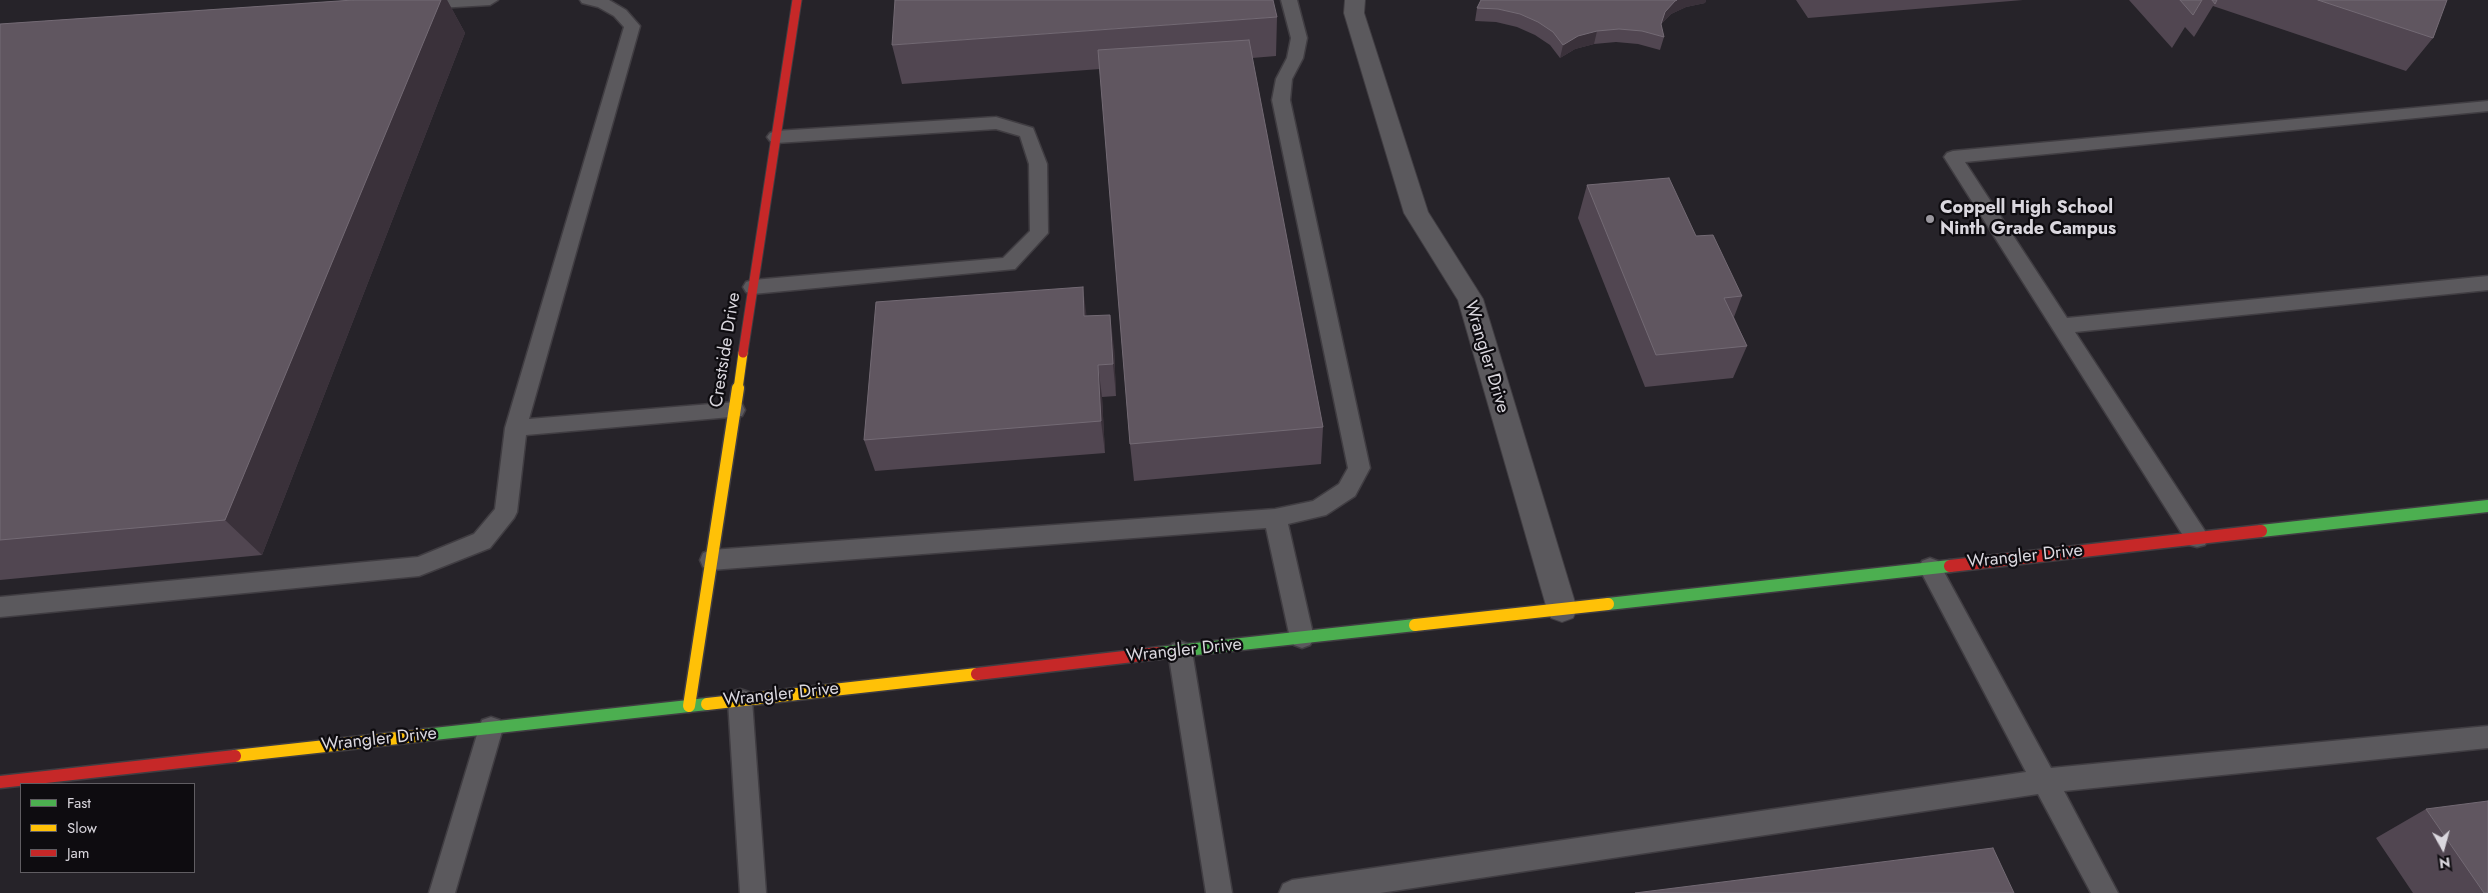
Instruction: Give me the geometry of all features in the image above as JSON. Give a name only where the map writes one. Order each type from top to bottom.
[{"type":"street","name":"Crestside Drive","points":[[689,706],[797,0]]},
{"type":"street","name":"Wrangler Drive","points":[[1355,0],[1354,13],[1416,214],[1470,299],[1562,609]]},
{"type":"street","name":"Wrangler Drive","points":[[0,782],[2488,506]]},
{"type":"lane","points":[[402,5],[490,0]]},
{"type":"lane","points":[[0,607],[419,566],[482,541],[506,512],[516,428],[632,26],[603,3],[588,0]]},
{"type":"lane","points":[[711,560],[1275,518],[1318,509],[1347,490],[1359,468],[1281,100],[1284,79],[1295,58],[1299,38],[1289,0]]},
{"type":"lane","points":[[2197,538],[1953,157],[2488,106]]},
{"type":"lane","points":[[753,287],[1008,264],[1039,233],[1038,164],[1027,132],[996,123],[776,137]]},
{"type":"lane","points":[[2061,326],[2488,283]]},
{"type":"lane","points":[[516,428],[735,410]]},
{"type":"lane","points":[[1275,518],[1302,638]]},
{"type":"lane","points":[[1930,568],[2105,893]]},
{"type":"lane","points":[[1180,651],[1219,893]]},
{"type":"lane","points":[[740,700],[753,893]]},
{"type":"lane","points":[[442,893],[491,728]]},
{"type":"lane","points":[[1292,893],[1401,885],[2044,781],[2488,737]]},
{"type":"building","points":[[353,0],[441,0],[225,520],[0,540],[0,24]]},
{"type":"building","points":[[895,0],[1273,0],[1277,17],[892,45]]},
{"type":"building","points":[[1481,0],[1677,0],[1665,12],[1661,24],[1664,37],[1642,31],[1619,29],[1597,31],[1578,36],[1563,45],[1553,32],[1538,22],[1520,14],[1498,9],[1477,8]]},
{"type":"building","points":[[2180,0],[2202,0],[2193,15]]},
{"type":"building","points":[[2318,0],[2447,0],[2433,38]]},
{"type":"building","points":[[1249,40],[1323,427],[1130,444],[1098,50]]},
{"type":"building","points":[[1669,178],[1696,236],[1713,235],[1742,296],[1724,298],[1747,346],[1656,355],[1587,185]]},
{"type":"building","points":[[1083,287],[1084,316],[1110,315],[1113,364],[1098,365],[1101,421],[864,440],[876,302]]},
{"type":"building","points":[[2488,801],[2488,893],[2484,893],[2426,809]]},
{"type":"building","points":[[1993,848],[2014,893],[1635,893]]},
{"type":"traffic: fast","points":[[2261,531],[2488,506]]},
{"type":"traffic: fast","points":[[1608,604],[1950,566]]},
{"type":"traffic: fast","points":[[1159,653],[1415,625]]},
{"type":"traffic: fast","points":[[425,735],[707,704]]},
{"type":"traffic: slow","points":[[689,706],[743,353]]},
{"type":"traffic: slow","points":[[1415,625],[1608,604]]},
{"type":"traffic: slow","points":[[707,704],[977,674]]},
{"type":"traffic: slow","points":[[235,756],[425,735]]},
{"type":"traffic: jam","points":[[743,353],[797,0]]},
{"type":"traffic: jam","points":[[1950,566],[2261,531]]},
{"type":"traffic: jam","points":[[977,674],[1159,653]]},
{"type":"traffic: jam","points":[[0,782],[235,756]]},
{"type":"place","name":"Coppell High School Ninth Grade Campus","points":[[1930,219]]}]
